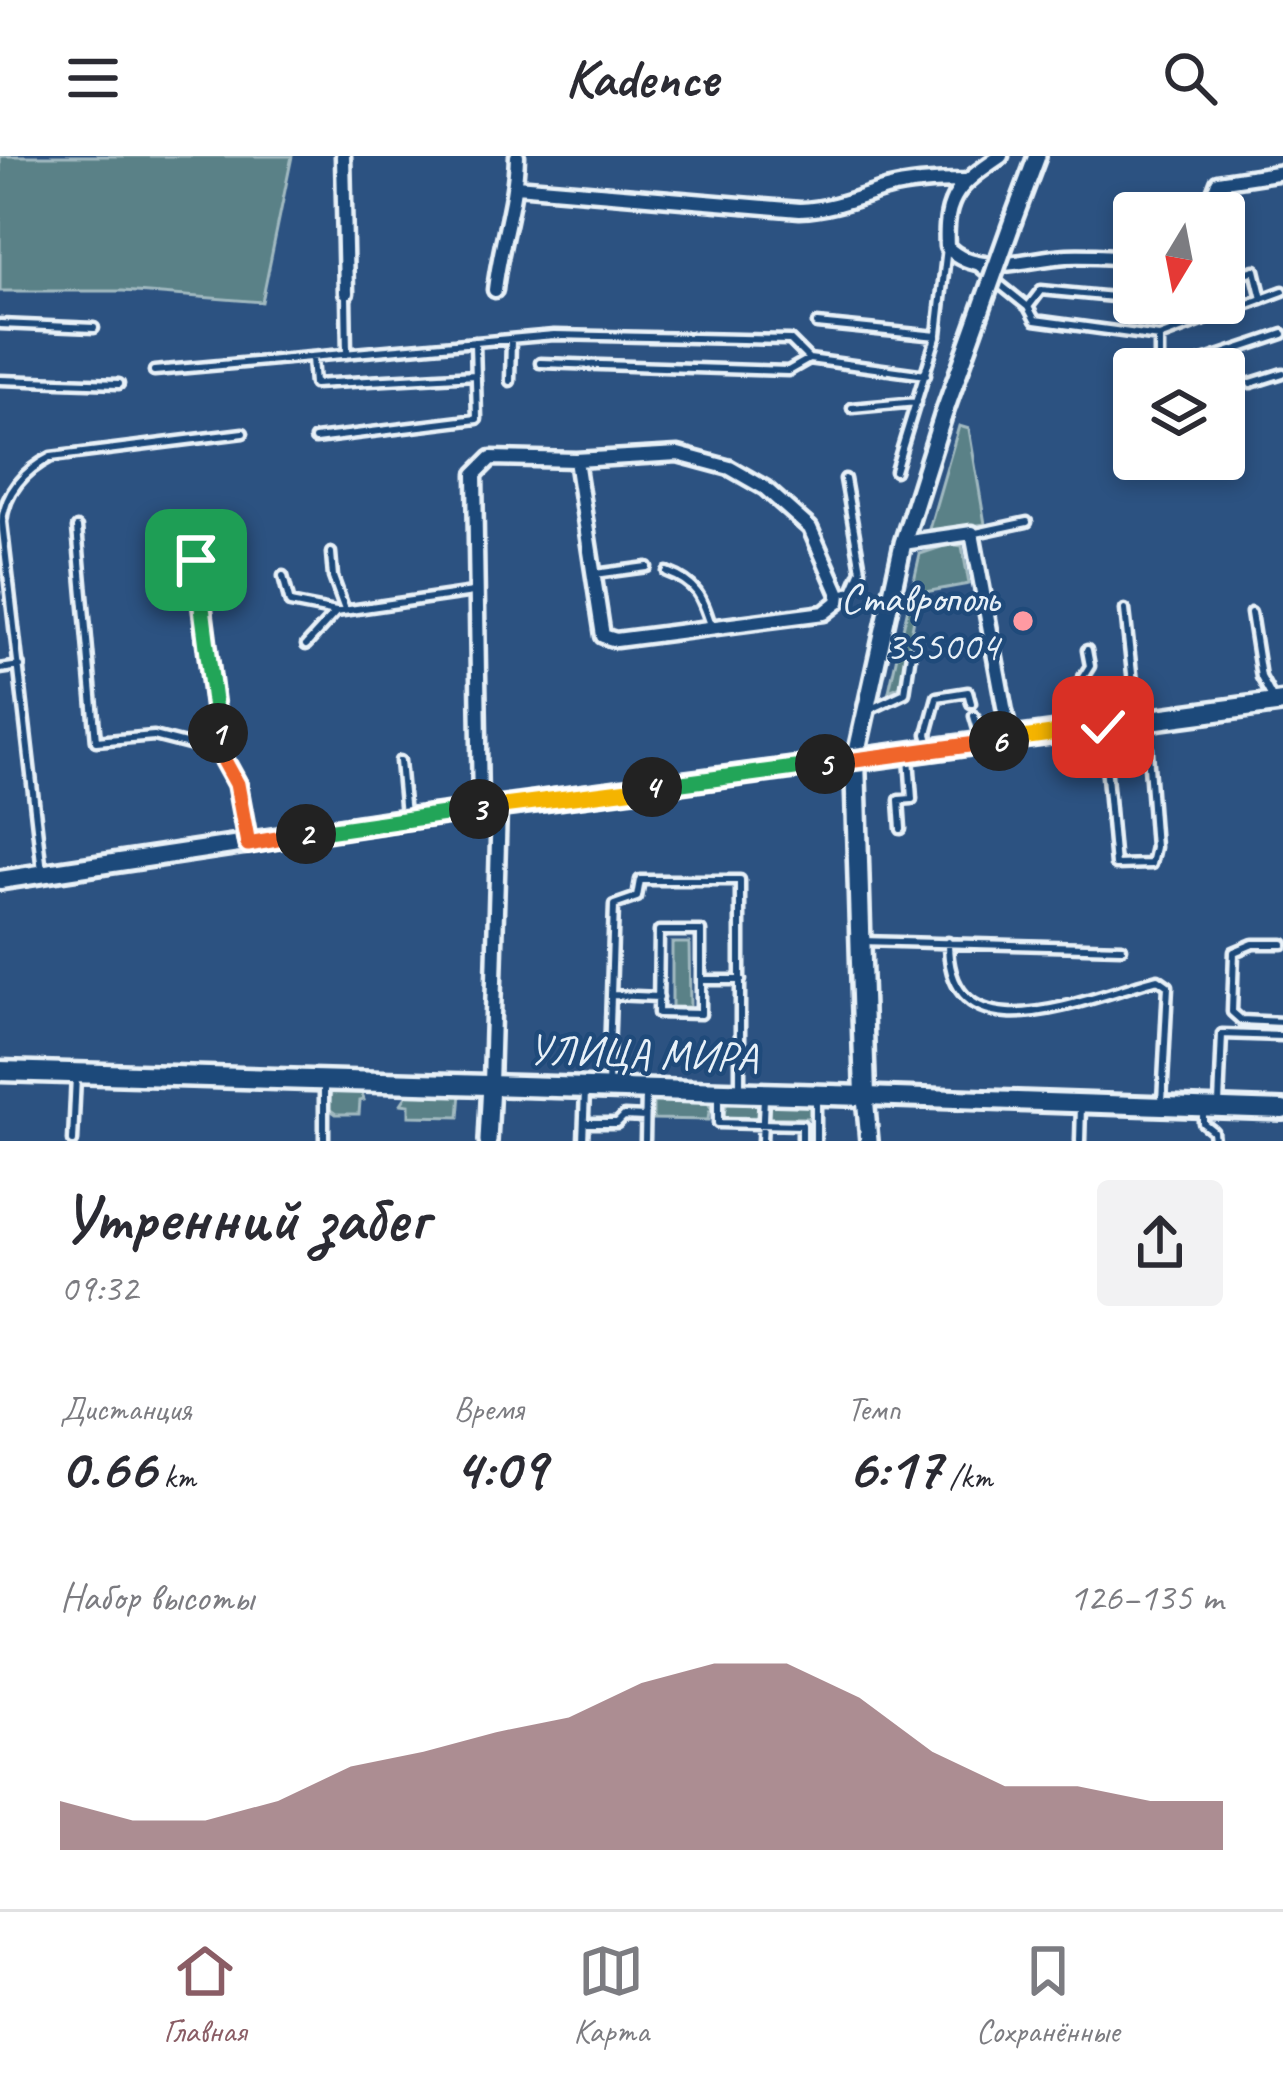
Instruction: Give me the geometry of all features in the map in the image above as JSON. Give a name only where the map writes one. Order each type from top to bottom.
[{"type":"main road","points":[[0,880],[405,819],[1279,703]]},
{"type":"main road","points":[[855,760],[865,1096]]},
{"type":"main road","name":"УЛИЦА МИРА","points":[[0,1071],[1283,1110]]},
{"type":"street","points":[[343,156],[346,293]]},
{"type":"street","points":[[495,290],[499,249],[516,185],[517,156]]},
{"type":"street","points":[[1001,156],[964,181],[948,206],[947,247],[958,258],[974,264],[1113,257]]},
{"type":"street","points":[[855,760],[903,543],[943,416],[1037,156]]},
{"type":"street","points":[[1214,192],[1218,182],[1283,172]]},
{"type":"street","points":[[516,185],[800,210],[823,209],[891,188],[964,181]]},
{"type":"street","points":[[488,1141],[489,808],[475,475],[491,458],[576,460],[678,454],[730,468],[765,488],[811,528],[839,594],[833,609],[824,613],[616,640],[603,636],[576,460]]},
{"type":"street","points":[[903,543],[972,533],[1010,739]]},
{"type":"street","points":[[865,1096],[869,1141]]},
{"type":"lane","points":[[896,471],[937,336],[947,247]]},
{"type":"lane","points":[[974,264],[1028,307],[1035,320],[1160,337],[1283,291]]},
{"type":"lane","points":[[1245,273],[1255,270],[1262,299]]},
{"type":"lane","points":[[1028,307],[1041,290],[1113,296]]},
{"type":"lane","points":[[346,293],[347,354]]},
{"type":"lane","points":[[0,324],[94,328]]},
{"type":"lane","points":[[817,324],[937,336]]},
{"type":"lane","points":[[1241,348],[1283,334]]},
{"type":"lane","points":[[154,371],[554,335],[790,340],[809,359]]},
{"type":"lane","points":[[1160,337],[1160,348]]},
{"type":"lane","points":[[510,381],[511,339]]},
{"type":"lane","points":[[315,439],[477,419],[475,342]]},
{"type":"lane","points":[[312,357],[314,384],[476,374]]},
{"type":"lane","points":[[540,363],[788,370],[809,359],[926,375]]},
{"type":"lane","points":[[1251,383],[1283,373]]},
{"type":"lane","points":[[0,380],[119,384]]},
{"type":"lane","points":[[852,408],[917,402]]},
{"type":"lane","points":[[42,874],[2,522],[4,506],[33,466],[51,457],[243,433]]},
{"type":"lane","points":[[839,594],[853,591],[861,570],[844,479]]},
{"type":"lane","points":[[972,533],[1027,522]]},
{"type":"lane","points":[[76,528],[96,741],[154,736],[220,753]]},
{"type":"lane","points":[[331,553],[340,611]]},
{"type":"lane","points":[[196,560],[220,753],[237,784],[248,844]]},
{"type":"lane","points":[[591,574],[647,567]]},
{"type":"lane","points":[[667,572],[687,579],[701,593],[712,627]]},
{"type":"lane","points":[[283,576],[290,603],[340,611],[477,592]]},
{"type":"lane","points":[[1103,727],[1115,865],[1151,865],[1155,847],[1126,610]]},
{"type":"lane","points":[[306,645],[340,611]]},
{"type":"lane","points":[[1251,613],[1261,677],[1279,703]]},
{"type":"lane","points":[[1082,730],[1076,688],[1090,666],[1087,650]]},
{"type":"lane","points":[[864,712],[905,693],[911,653]]},
{"type":"lane","points":[[0,669],[21,666]]},
{"type":"lane","points":[[931,750],[928,734],[938,697],[968,692],[971,703]]},
{"type":"lane","points":[[974,716],[982,743]]},
{"type":"lane","points":[[901,829],[899,800],[912,799],[909,753]]},
{"type":"lane","points":[[400,761],[405,819]]},
{"type":"lane","points":[[608,1088],[614,905],[637,897],[640,880],[742,882],[740,1092]]},
{"type":"lane","points":[[659,931],[701,931],[701,980],[700,1013],[658,1013],[659,931]]},
{"type":"lane","points":[[858,941],[1122,947]]},
{"type":"lane","points":[[948,942],[948,968],[959,994],[979,1010],[1046,1012],[1158,979],[1168,986],[1162,1105]]},
{"type":"lane","points":[[1283,944],[1253,944],[1234,952],[1232,1012],[1241,1021],[1283,1022]]},
{"type":"lane","points":[[701,980],[741,980]]},
{"type":"lane","points":[[611,995],[658,997]]},
{"type":"lane","points":[[1214,1141],[1213,1131],[1202,1123],[1211,1107],[1222,1034],[1283,1036]]},
{"type":"lane","points":[[74,1141],[77,1072]]},
{"type":"lane","points":[[324,1081],[324,1141]]},
{"type":"lane","points":[[583,1141],[586,1088]]},
{"type":"lane","points":[[645,1139],[647,1089]]},
{"type":"lane","points":[[718,1091],[718,1123],[802,1125],[802,1141]]},
{"type":"lane","points":[[762,1141],[764,1092]]},
{"type":"lane","points":[[816,1094],[816,1141]]},
{"type":"lane","points":[[1080,1141],[1081,1102]]},
{"type":"lane","points":[[584,1123],[645,1117]]},
{"type":"green space","points":[[0,156],[292,156],[262,302],[123,291],[0,291]]},
{"type":"green space","points":[[959,426],[969,429],[985,524],[932,531],[929,529]]},
{"type":"green space","points":[[950,544],[962,546],[969,584],[919,593],[901,686],[889,691],[920,554]]},
{"type":"green space","points":[[672,943],[689,943],[690,1007],[672,1007]]},
{"type":"green space","points":[[331,1090],[361,1091],[364,1100],[359,1114],[336,1114],[329,1109]]},
{"type":"green space","points":[[409,1092],[461,1093],[459,1117],[409,1116],[409,1105],[401,1104]]},
{"type":"green space","points":[[658,1099],[707,1101],[713,1112],[708,1120],[653,1119],[653,1103]]},
{"type":"green space","points":[[727,1102],[805,1104],[812,1118],[723,1117]]},
{"type":"place","name":"Ставрополь 355004","points":[[1023,621]]},
{"type":"route","points":[[196,560],[220,753],[237,784],[248,844],[1103,727]]}]
